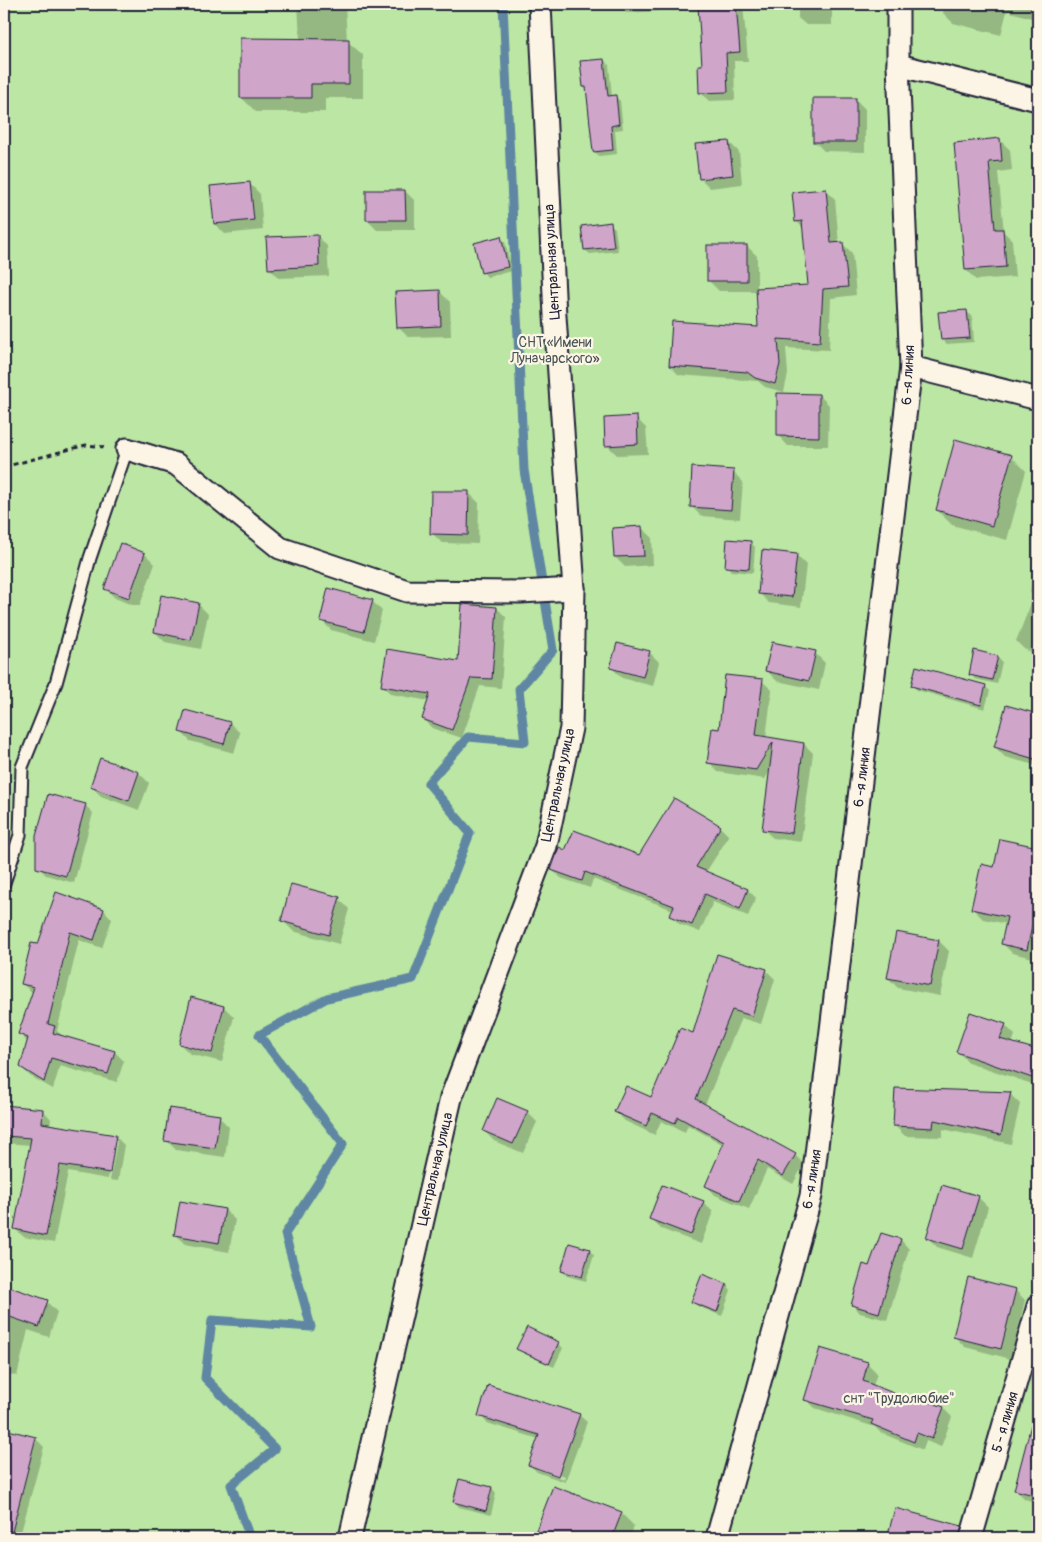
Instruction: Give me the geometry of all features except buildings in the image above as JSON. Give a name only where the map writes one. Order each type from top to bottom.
[{"type":"street","name":"Центральная улица","points":[[350,1538],[451,1098],[546,846],[571,728],[574,589],[555,316],[540,4]]},
{"type":"street","name":"6 -я линия","points":[[717,1538],[811,1196],[911,367],[898,65],[898,4]]},
{"type":"street","points":[[898,65],[1038,100]]},
{"type":"street","points":[[911,367],[1038,399]]},
{"type":"street","points":[[126,449],[176,464],[280,548],[407,591],[520,592],[574,589]]},
{"type":"street","name":"5 - я линия","points":[[971,1538],[1038,1306]]},
{"type":"lane","points":[[4,884],[20,834],[22,767],[56,683],[90,558],[126,449]]},
{"type":"path","points":[[4,466],[86,445],[126,449]]},
{"type":"green space","name":"СНТ «Имени Луначарского»","points":[[4,4],[1038,4],[1038,1538],[4,1538]]},
{"type":"waterway","points":[[250,1538],[231,1485],[275,1449],[205,1378],[212,1320],[311,1327],[285,1234],[343,1144],[259,1035],[327,998],[413,979],[470,833],[428,783],[468,737],[525,742],[519,689],[553,650],[524,470],[503,4]]},
{"type":"park label","name":"снт \"Трудолюбие\"","points":[[899,1398]]}]
